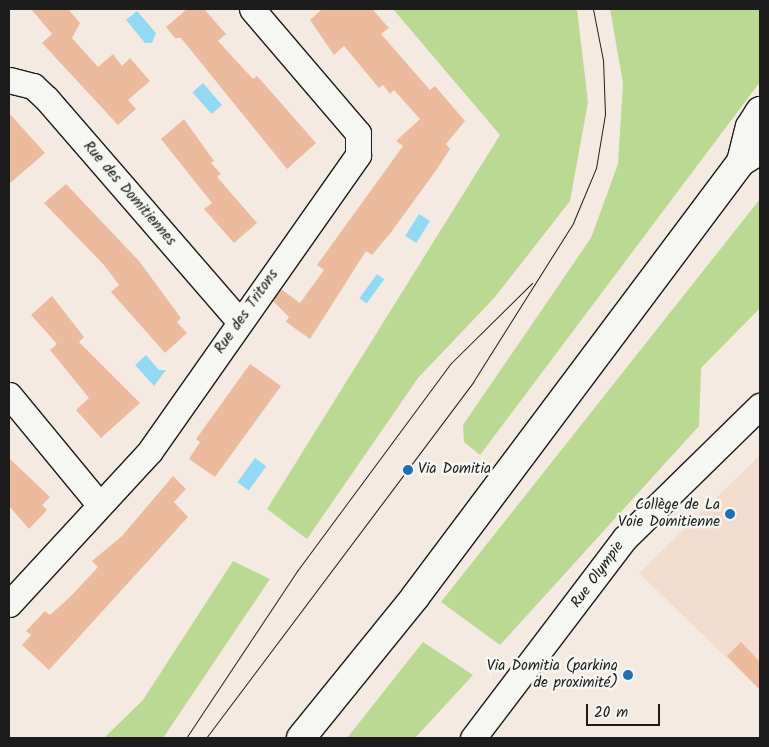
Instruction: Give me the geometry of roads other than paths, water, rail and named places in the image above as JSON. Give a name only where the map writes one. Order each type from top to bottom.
[{"type":"main road","points":[[301,738],[445,558],[750,156],[750,127],[760,111]]},
{"type":"street","name":"Rue des Tritons","points":[[9,604],[99,504],[150,451],[358,155],[361,144],[358,133],[252,9]]},
{"type":"street","name":"Rue des Domitiennes","points":[[9,80],[33,86],[46,98],[240,322]]},
{"type":"street","points":[[9,395],[99,504]]},
{"type":"street","name":"Rue Olympie","points":[[473,738],[625,538],[760,406]]},
{"type":"water","points":[[137,11],[156,33],[152,43],[145,43],[126,20]]},
{"type":"water","points":[[203,83],[222,105],[211,114],[192,92]]},
{"type":"water","points":[[419,214],[430,221],[416,243],[405,236]]},
{"type":"water","points":[[377,274],[384,279],[367,304],[359,298]]},
{"type":"water","points":[[146,355],[159,370],[166,370],[154,386],[135,365]]},
{"type":"water","points":[[255,458],[266,466],[249,490],[237,482]]},
{"type":"tram line","points":[[206,738],[473,382],[573,223],[596,168],[605,114],[603,60],[593,9]]},
{"type":"tram line","points":[[186,738],[297,571],[451,363],[532,283]]},
{"type":"place","name":"Via Domitia","points":[[408,470]]},
{"type":"place","name":"Collège de La Voie Domitienne","points":[[730,514]]},
{"type":"place","name":"Via Domitia (parking de proximité)","points":[[628,675]]}]
